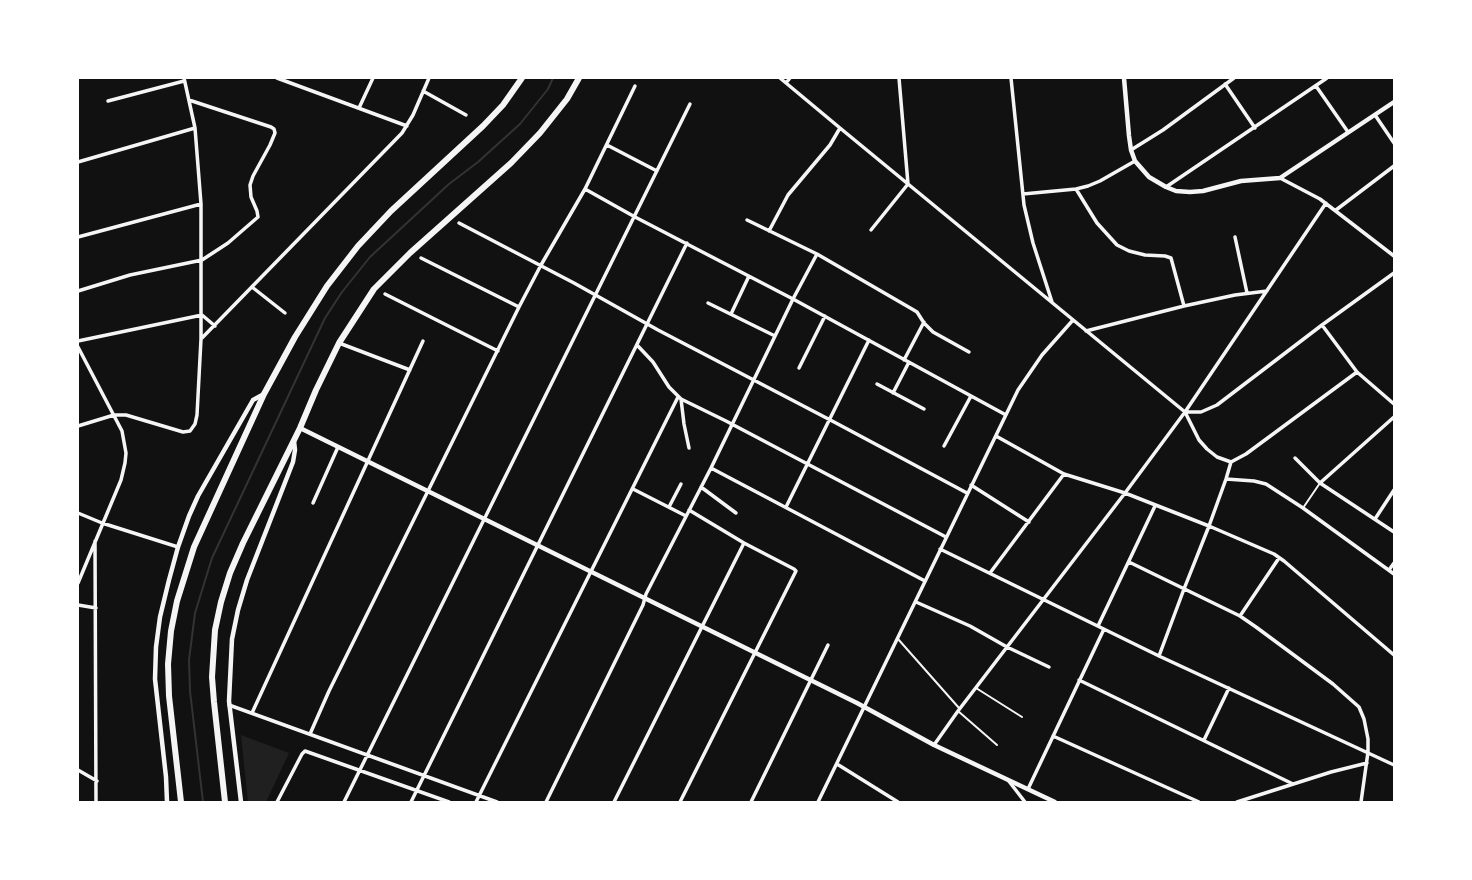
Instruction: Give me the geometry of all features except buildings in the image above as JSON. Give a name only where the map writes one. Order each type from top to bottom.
[{"type":"highway","points":[[181,802],[170,703],[168,664],[176,601],[194,547],[264,394],[295,337],[327,286],[358,246],[391,211],[484,126],[503,105],[522,78]]},
{"type":"highway","points":[[225,802],[214,702],[212,657],[216,623],[221,602],[230,573],[243,543],[300,428],[339,342],[374,289],[410,253],[511,163],[540,133],[567,99],[579,78]]},
{"type":"street","points":[[277,78],[407,126]]},
{"type":"street","points":[[359,108],[373,78]]},
{"type":"street","points":[[201,340],[397,139],[407,126],[429,78]]},
{"type":"street","points":[[780,78],[1185,412],[1199,440],[1207,450],[1217,457],[1231,462]]},
{"type":"street","points":[[786,83],[790,78]]},
{"type":"street","points":[[871,230],[908,184],[898,78]]},
{"type":"street","points":[[1011,78],[1023,194],[1033,243],[1052,302]]},
{"type":"street","points":[[1124,78],[1131,150],[1135,161],[1149,177],[1176,191],[1190,192],[1241,181],[1280,178],[1308,191],[1326,203],[1394,256]]},
{"type":"street","points":[[1131,150],[1163,130],[1234,78]]},
{"type":"street","points":[[1166,187],[1327,78]]},
{"type":"street","points":[[78,426],[114,415],[126,415],[178,431],[190,431],[193,428],[197,415],[202,315],[201,204],[195,128],[184,80],[108,101]]},
{"type":"street","points":[[1225,84],[1255,128]]},
{"type":"street","points":[[310,734],[329,691],[519,307],[585,189],[635,86]]},
{"type":"street","points":[[1316,86],[1348,132]]},
{"type":"street","points":[[423,91],[466,115]]},
{"type":"street","points":[[78,291],[130,275],[202,260],[219,250],[258,217],[258,213],[251,198],[250,185],[253,176],[270,145],[275,131],[271,127],[189,100]]},
{"type":"street","points":[[1280,178],[1394,102]]},
{"type":"street","points":[[344,802],[690,104]]},
{"type":"street","points":[[1375,115],[1394,143]]},
{"type":"street","points":[[78,162],[195,128]]},
{"type":"street","points":[[769,231],[788,195],[830,145],[840,128]]},
{"type":"street","points":[[606,145],[657,171]]},
{"type":"street","points":[[1023,194],[1076,189],[1088,186],[1100,181],[1135,161]]},
{"type":"street","points":[[1336,210],[1394,166]]},
{"type":"street","points":[[585,189],[635,217],[825,316],[1006,415]]},
{"type":"street","points":[[1076,189],[1097,223],[1117,245],[1129,251],[1145,255],[1165,256],[1171,258],[1184,306]]},
{"type":"street","points":[[934,745],[1185,412],[1326,203]]},
{"type":"street","points":[[78,237],[201,204]]},
{"type":"street","points":[[747,220],[817,254],[918,312],[933,332],[969,352]]},
{"type":"street","points":[[459,223],[594,296],[829,419],[967,494]]},
{"type":"street","points":[[1235,236],[1247,293]]},
{"type":"street","points":[[411,802],[687,243]]},
{"type":"street","points":[[546,802],[643,605],[645,598],[711,468],[793,299],[817,254]]},
{"type":"street","points":[[421,258],[519,307]]},
{"type":"street","points":[[1185,412],[1201,412],[1217,405],[1322,325],[1394,273]]},
{"type":"street","points":[[731,314],[749,276]]},
{"type":"street","points":[[252,287],[285,313]]},
{"type":"street","points":[[1086,331],[1184,306],[1267,290]]},
{"type":"street","points":[[385,294],[498,350]]},
{"type":"street","points":[[708,303],[775,336]]},
{"type":"street","points":[[202,315],[215,326]]},
{"type":"street","points":[[78,341],[202,315]]},
{"type":"street","points":[[799,368],[825,316]]},
{"type":"street","points":[[818,802],[865,708],[940,549],[1018,390],[1042,355],[1073,320]]},
{"type":"street","points":[[904,360],[924,322]]},
{"type":"street","points":[[1322,325],[1357,372],[1394,404]]},
{"type":"street","points":[[786,507],[869,340]]},
{"type":"street","points":[[252,713],[369,462],[423,341]]},
{"type":"street","points":[[339,342],[410,370]]},
{"type":"street","points":[[636,345],[653,362],[669,387],[679,398],[732,424],[946,537]]},
{"type":"street","points":[[78,347],[122,432],[126,453],[121,480],[78,583]]},
{"type":"street","points":[[893,393],[909,362]]},
{"type":"street","points":[[1159,656],[1209,526],[1231,462],[1246,454],[1357,372]]},
{"type":"street","points":[[877,384],[924,409]]},
{"type":"street","points":[[167,802],[166,777],[155,679],[156,647],[162,610],[178,547],[198,496],[253,400],[264,394]]},
{"type":"street","points":[[944,446],[971,396]]},
{"type":"street","points":[[679,398],[689,448]]},
{"type":"street","points":[[476,802],[679,398]]},
{"type":"street","points":[[1320,483],[1394,417]]},
{"type":"street","points":[[300,428],[811,680],[934,745],[1055,802]]},
{"type":"street","points":[[996,436],[1064,474],[1125,493],[1209,526],[1267,551],[1279,558],[1394,655]]},
{"type":"street","points":[[241,802],[229,705],[232,639],[238,610],[247,580],[293,462],[295,450],[293,440]]},
{"type":"street","points":[[313,503],[338,447]]},
{"type":"street","points":[[1295,458],[1320,483],[1394,532]]},
{"type":"street","points":[[711,468],[925,581]]},
{"type":"street","points":[[990,573],[1064,474]]},
{"type":"street","points":[[1226,479],[1254,481],[1266,484],[1303,508],[1394,574]]},
{"type":"street","points":[[669,507],[681,484]]},
{"type":"street","points":[[971,485],[1029,522]]},
{"type":"street","points":[[701,487],[736,513]]},
{"type":"street","points":[[633,489],[686,516]]},
{"type":"street","points":[[1375,519],[1394,490]]},
{"type":"street","points":[[1098,626],[1155,506]]},
{"type":"street","points":[[680,802],[796,571],[744,543],[689,510]]},
{"type":"street","points":[[78,513],[102,523],[178,547]]},
{"type":"street","points":[[96,541],[96,802]]},
{"type":"street","points":[[614,802],[744,543]]},
{"type":"street","points":[[940,549],[1159,656],[1394,765]]},
{"type":"street","points":[[1240,616],[1279,558]]},
{"type":"street","points":[[1129,562],[1240,616],[1333,684],[1359,707],[1367,730],[1368,752],[1360,802]]},
{"type":"street","points":[[1389,570],[1394,563]]},
{"type":"street","points":[[916,602],[970,626],[1049,667]]},
{"type":"street","points":[[78,605],[96,608]]},
{"type":"street","points":[[1028,789],[1104,629]]},
{"type":"street","points":[[751,802],[828,645]]},
{"type":"street","points":[[1079,680],[1293,784]]},
{"type":"street","points":[[1204,740],[1229,688]]},
{"type":"street","points":[[229,705],[497,802]]},
{"type":"street","points":[[1053,736],[1199,802]]},
{"type":"street","points":[[277,802],[303,752],[307,751],[449,802]]},
{"type":"street","points":[[1237,802],[1366,763]]},
{"type":"street","points":[[837,764],[898,802]]},
{"type":"street","points":[[78,770],[97,781]]},
{"type":"street","points":[[1007,779],[1025,802]]},
{"type":"lane","points":[[1303,508],[1320,483]]},
{"type":"lane","points":[[898,639],[959,710],[997,745]]},
{"type":"lane","points":[[976,688],[1022,717]]},
{"type":"shaded area","points":[[241,735],[289,753],[266,802],[248,802]]},
{"type":"waterway","points":[[203,802],[190,691],[189,660],[195,613],[212,558],[325,318],[342,292],[370,257],[449,184],[478,162],[520,124],[548,89],[553,78]]}]
